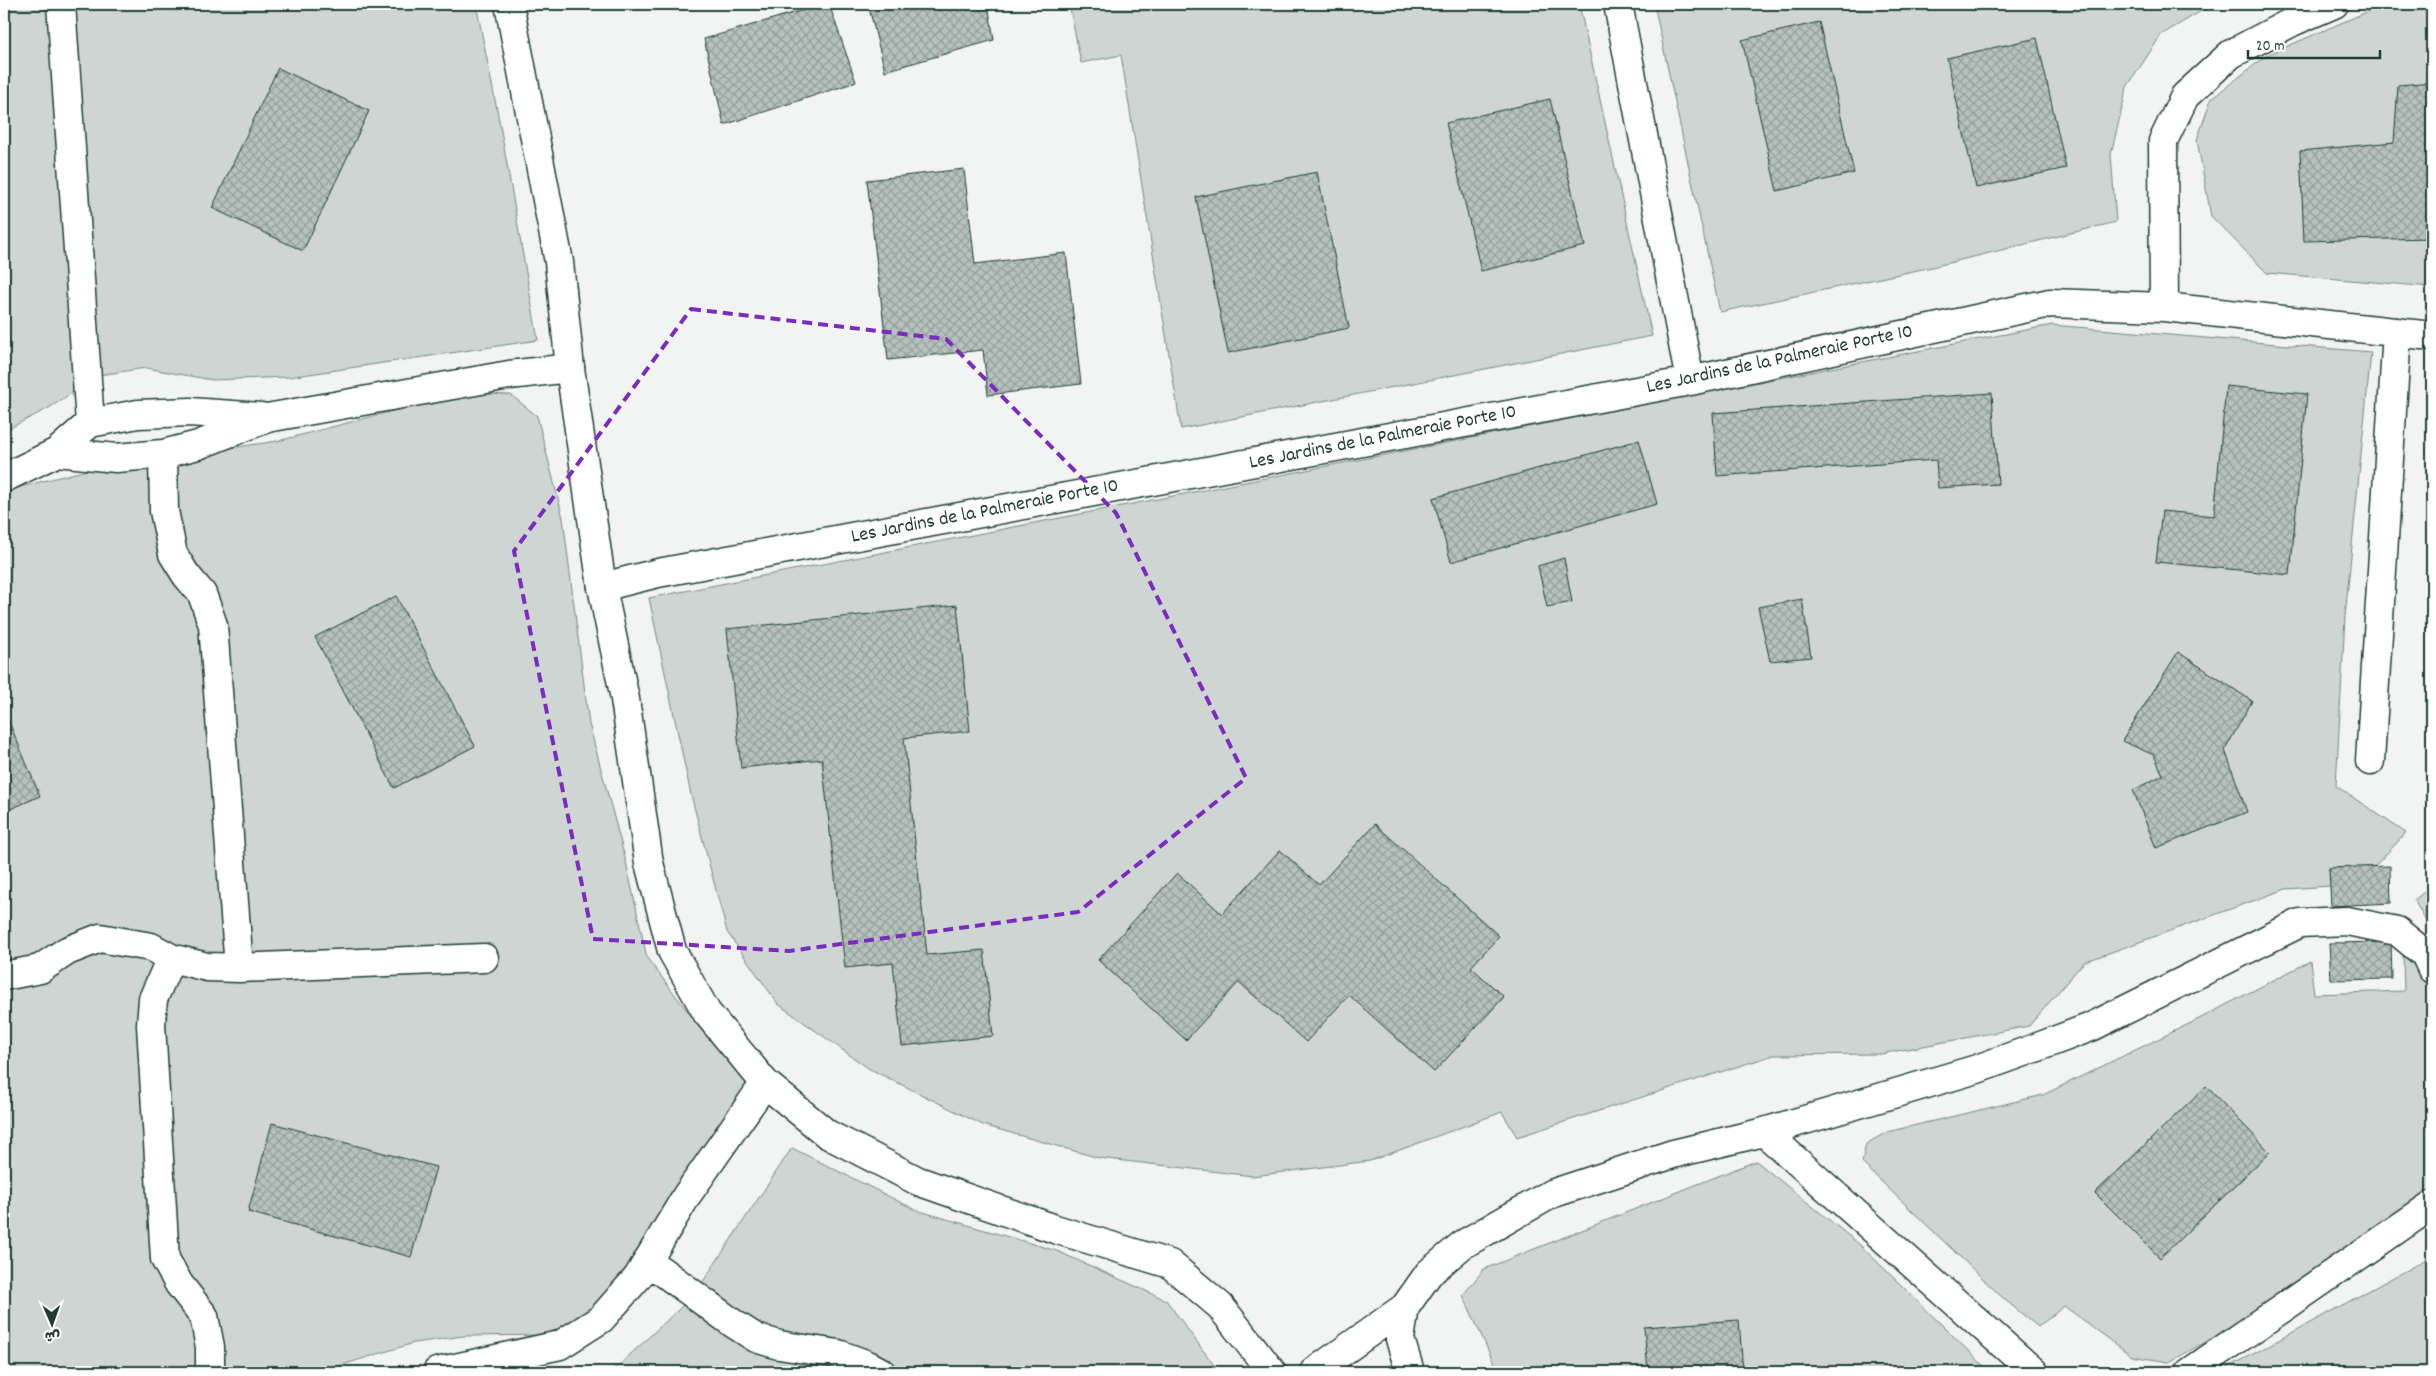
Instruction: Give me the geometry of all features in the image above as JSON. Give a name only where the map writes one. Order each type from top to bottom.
[{"type":"street","points":[[61,4],[90,423]]},
{"type":"street","points":[[509,4],[559,262],[570,368],[602,587],[624,699],[649,863],[672,951],[708,1014],[765,1083],[828,1134],[918,1181],[1055,1229],[1170,1264],[1220,1306],[1272,1372]]},
{"type":"street","points":[[1618,4],[1690,381]]},
{"type":"street","points":[[2164,307],[2162,231],[2163,141],[2185,96],[2231,54],[2292,22],[2334,4]]},
{"type":"street","name":"Les Jardins de la Palmeraie Porte 10","points":[[602,587],[668,571],[1690,381],[2050,303],[2164,307],[2432,336]]},
{"type":"street","points":[[2370,761],[2398,332]]},
{"type":"street","points":[[57,452],[116,458],[163,454],[198,445],[268,418],[509,375],[570,368]]},
{"type":"street","points":[[4,478],[57,452],[90,423],[138,414],[190,412],[268,418]]},
{"type":"street","points":[[163,454],[164,511],[173,554],[186,575],[202,594],[213,625],[238,968]]},
{"type":"street","points":[[1314,1372],[1405,1307],[1429,1273],[1462,1245],[1551,1194],[1673,1154],[1764,1132],[1977,1069],[2038,1048],[2091,1027],[2300,923],[2347,921],[2397,931],[2425,954],[2432,969]]},
{"type":"street","points":[[4,976],[40,970],[67,951],[100,938],[151,946],[171,958],[206,967],[238,968],[484,958]]},
{"type":"street","points":[[171,958],[153,999],[151,1025],[166,1259],[180,1284],[204,1316],[210,1347],[210,1372]]},
{"type":"street","points":[[437,1372],[560,1345],[601,1319],[638,1277],[687,1195],[765,1083]]},
{"type":"street","points":[[1764,1132],[2034,1372]]},
{"type":"street","points":[[2190,1372],[2432,1204]]},
{"type":"street","points":[[648,1261],[756,1338],[779,1345],[838,1354],[881,1372]]},
{"type":"street","points":[[1405,1307],[1400,1339],[1410,1372]]},
{"type":"highlighted area","points":[[691,309],[946,339],[1116,513],[1246,778],[1078,912],[789,951],[593,939],[514,551]]},
{"type":"shaded area","points":[[4,4],[476,4],[500,125],[538,340],[289,377],[212,380],[146,368],[99,375],[49,408],[4,431]]},
{"type":"shaded area","points":[[1069,4],[1579,4],[1652,336],[1181,429],[1121,55],[1081,63]]},
{"type":"shaded area","points":[[1654,4],[2213,4],[2161,35],[2127,87],[2111,154],[2116,222],[1932,267],[1720,312]]},
{"type":"shaded area","points":[[2385,4],[2432,4],[2432,287],[2267,273],[2211,216],[2197,140],[2211,99],[2267,55]]},
{"type":"shaded area","points":[[2052,325],[2371,352],[2345,617],[2336,786],[2406,833],[2374,867],[2329,868],[2330,886],[2286,889],[2084,962],[2029,1026],[1881,1054],[1774,1055],[1517,1137],[1502,1112],[1370,1161],[1253,1176],[1099,1158],[983,1125],[868,1068],[778,1004],[727,932],[691,795],[649,598]]},
{"type":"shaded area","points":[[462,393],[511,395],[537,416],[563,518],[589,724],[626,862],[647,958],[708,1038],[753,1085],[630,1272],[588,1316],[556,1335],[463,1336],[414,1343],[319,1372],[4,1372],[4,491],[87,470],[147,465],[182,455],[278,441]]},
{"type":"shaded area","points":[[2432,886],[2432,932],[2414,900]]},
{"type":"shaded area","points":[[2403,956],[2432,981],[2432,1199],[2285,1299],[2169,1362],[2132,1356],[2064,1306],[2038,1327],[2004,1299],[1862,1163],[1866,1144],[1887,1132],[2043,1095],[2197,1020],[2310,961],[2314,994],[2404,991]]},
{"type":"shaded area","points":[[792,1148],[916,1210],[1057,1251],[1166,1300],[1219,1372],[606,1372],[618,1366],[694,1295]]},
{"type":"shaded area","points":[[1756,1161],[1859,1244],[1990,1372],[1498,1372],[1463,1295],[1484,1269]]},
{"type":"shaded area","points":[[2432,1256],[2432,1372],[2219,1372],[2244,1359]]},
{"type":"building","points":[[829,4],[856,82],[724,125],[704,39]]},
{"type":"building","points":[[868,4],[988,4],[994,40],[885,71]]},
{"type":"building","points":[[1819,22],[1854,173],[1777,191],[1742,40]]},
{"type":"building","points":[[2037,38],[2066,168],[1976,188],[1947,58]]},
{"type":"building","points":[[278,68],[369,111],[303,251],[212,208]]},
{"type":"building","points":[[2432,82],[2432,238],[2304,241],[2300,151],[2394,142],[2398,85]]},
{"type":"building","points":[[1550,99],[1585,246],[1481,271],[1446,123]]},
{"type":"building","points":[[964,169],[975,264],[1066,253],[1081,384],[988,395],[983,350],[888,360],[867,180]]},
{"type":"building","points":[[1317,172],[1349,328],[1228,353],[1196,197]]},
{"type":"building","points":[[2226,386],[2307,394],[2290,575],[2156,562],[2162,511],[2214,516]]},
{"type":"building","points":[[1992,393],[1998,484],[1938,488],[1936,460],[1717,476],[1713,413]]},
{"type":"building","points":[[1639,440],[1657,504],[1451,562],[1433,498]]},
{"type":"building","points":[[1564,558],[1572,602],[1547,607],[1538,566]]},
{"type":"building","points":[[396,596],[475,746],[394,788],[315,637]]},
{"type":"building","points":[[1802,599],[1811,657],[1770,661],[1758,607]]},
{"type":"building","points":[[957,605],[970,731],[904,738],[927,955],[984,950],[993,1036],[902,1046],[893,963],[845,968],[822,759],[741,768],[727,629]]},
{"type":"building","points":[[2178,652],[2252,701],[2225,750],[2247,812],[2156,848],[2133,790],[2163,775],[2154,755],[2122,741]]},
{"type":"building","points":[[4,710],[40,796],[4,812]]},
{"type":"building","points":[[1375,824],[1499,936],[1471,967],[1504,997],[1434,1072],[1349,995],[1306,1042],[1239,982],[1186,1040],[1098,960],[1177,873],[1222,914],[1280,850],[1319,885]]},
{"type":"building","points":[[2390,866],[2391,903],[2331,906],[2329,868]]},
{"type":"building","points":[[2391,942],[2392,979],[2331,980],[2329,943]]},
{"type":"building","points":[[2206,1086],[2270,1152],[2160,1258],[2095,1193]]},
{"type":"building","points":[[272,1123],[436,1167],[411,1257],[248,1212]]},
{"type":"building","points":[[1739,1320],[1743,1372],[1648,1372],[1644,1327]]}]
